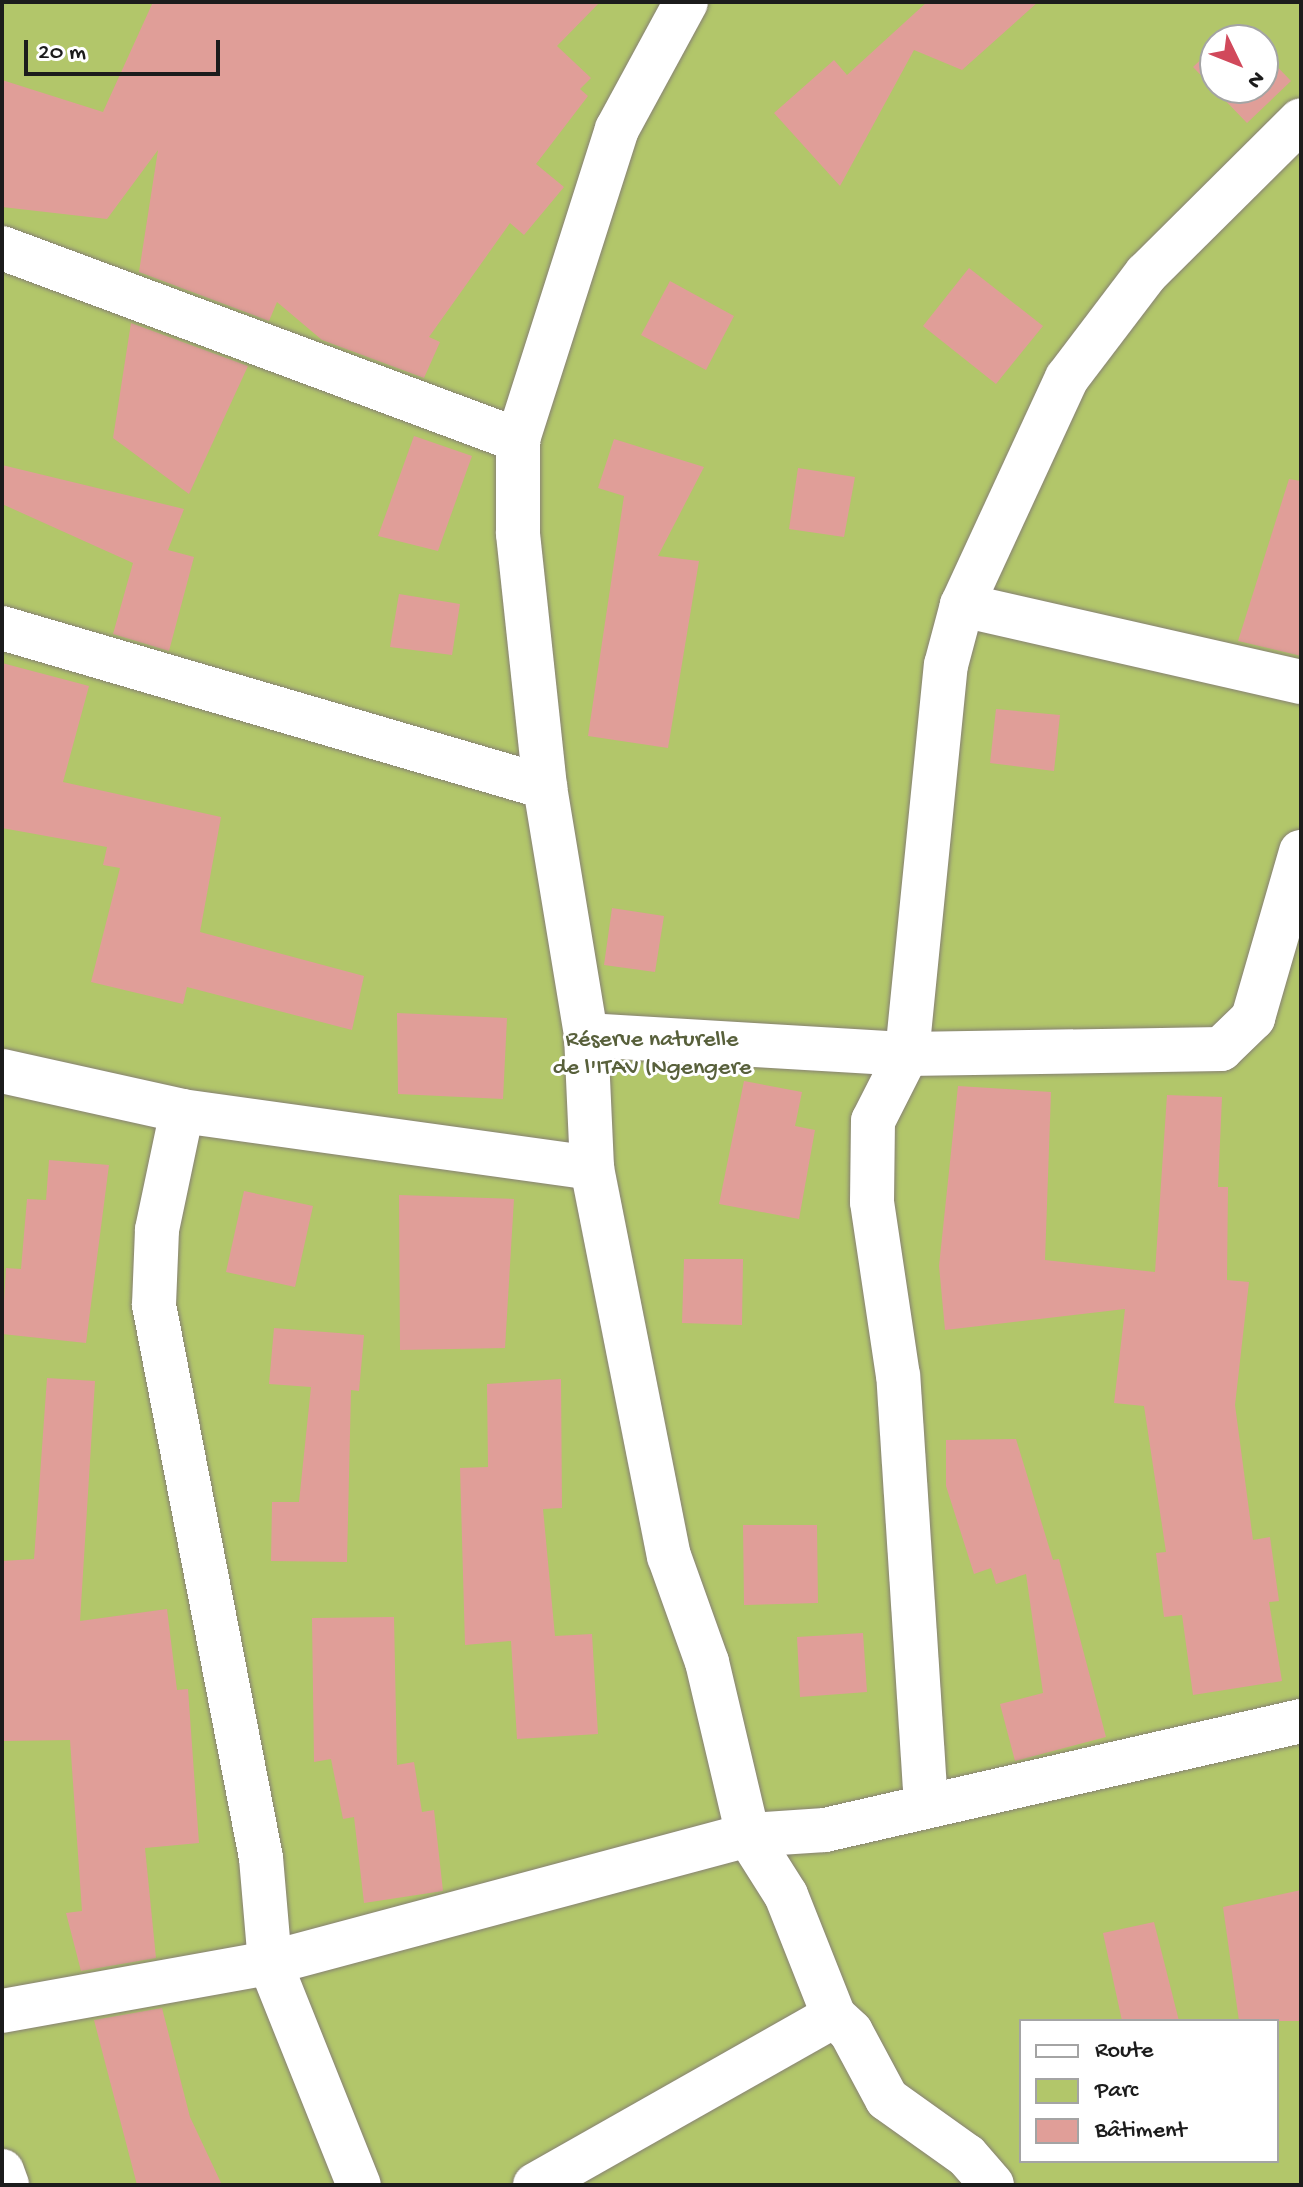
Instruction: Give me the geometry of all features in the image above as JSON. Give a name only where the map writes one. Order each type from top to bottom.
[{"type":"street","points":[[686,2],[617,129],[518,440],[518,534],[545,787],[586,1035],[592,1168],[669,1556],[707,1662],[748,1835],[786,1895],[834,2016],[851,2032],[887,2099],[967,2156],[992,2185]]},
{"type":"street","points":[[926,1805],[898,1376],[872,1202],[873,1121],[907,1054],[930,786],[962,605],[1067,378],[1146,274],[1301,120]]},
{"type":"street","points":[[2,248],[518,440]]},
{"type":"street","points":[[962,605],[1301,682]]},
{"type":"street","points":[[2,628],[545,787]]},
{"type":"street","points":[[586,1035],[907,1054],[1221,1049],[1253,1018],[1301,852]]},
{"type":"street","points":[[2,1071],[182,1111],[592,1168]]},
{"type":"street","points":[[182,1111],[157,1230],[154,1305],[261,1858],[270,1963],[359,2185]]},
{"type":"street","points":[[2,2011],[270,1963],[748,1835],[825,1830],[1301,1721]]},
{"type":"street","points":[[535,2185],[834,2016]]},
{"type":"street","points":[[2,2171],[7,2185]]},
{"type":"green space","name":"Réserve naturelle de l'ITAV (Ngengere","points":[[2,2],[1301,2],[1301,2185],[2,2185]]},
{"type":"building","points":[[153,2],[600,2],[557,46],[591,78],[580,89],[588,96],[536,164],[564,187],[524,235],[510,223],[429,337],[440,342],[424,378],[322,340],[277,302],[269,321],[139,272],[158,150],[107,219],[2,207],[2,80],[103,112]]},
{"type":"building","points":[[927,2],[1038,2],[962,70],[914,50],[840,186],[774,113],[834,60],[847,75]]},
{"type":"building","points":[[1279,69],[1291,81],[1279,92]]},
{"type":"building","points":[[1229,104],[1267,104],[1247,123]]},
{"type":"building","points":[[969,268],[1043,326],[996,384],[923,326]]},
{"type":"building","points":[[670,281],[734,316],[706,370],[641,335]]},
{"type":"building","points":[[131,323],[248,366],[189,494],[113,438]]},
{"type":"building","points":[[414,436],[472,456],[438,551],[378,536]]},
{"type":"building","points":[[614,439],[704,467],[658,556],[699,561],[668,748],[588,736],[624,496],[598,488]]},
{"type":"building","points":[[2,465],[184,509],[168,550],[194,557],[169,651],[113,634],[133,563],[2,504]]},
{"type":"building","points":[[798,468],[855,477],[844,537],[789,529]]},
{"type":"building","points":[[1289,479],[1301,481],[1301,656],[1238,641]]},
{"type":"building","points":[[399,594],[460,604],[452,655],[390,647]]},
{"type":"building","points":[[2,663],[89,686],[63,782],[221,817],[200,932],[364,976],[352,1030],[187,987],[183,1004],[91,982],[120,868],[103,865],[107,847],[2,828]]},
{"type":"building","points":[[996,709],[1060,715],[1054,771],[990,763]]},
{"type":"building","points":[[612,908],[664,916],[655,972],[604,965]]},
{"type":"building","points":[[397,1013],[507,1018],[503,1099],[398,1094]]},
{"type":"building","points":[[744,1081],[802,1092],[795,1126],[815,1130],[799,1219],[719,1204]]},
{"type":"building","points":[[958,1086],[1051,1092],[1045,1260],[1155,1272],[1167,1095],[1222,1097],[1218,1187],[1228,1187],[1227,1280],[1249,1282],[1235,1405],[1253,1540],[1270,1537],[1279,1601],[1269,1602],[1282,1681],[1193,1695],[1182,1615],[1164,1617],[1156,1553],[1166,1552],[1144,1406],[1114,1403],[1125,1309],[945,1330],[939,1266]]},
{"type":"building","points":[[49,1160],[109,1165],[86,1343],[2,1334],[6,1268],[21,1269],[27,1199],[46,1200]]},
{"type":"building","points":[[244,1191],[313,1206],[295,1287],[226,1272]]},
{"type":"building","points":[[399,1195],[514,1199],[505,1348],[400,1350]]},
{"type":"building","points":[[684,1259],[743,1259],[742,1325],[682,1323]]},
{"type":"building","points":[[274,1328],[364,1335],[359,1391],[351,1390],[347,1562],[271,1561],[272,1502],[299,1502],[311,1387],[269,1384]]},
{"type":"building","points":[[47,1378],[95,1381],[80,1621],[167,1609],[177,1690],[188,1689],[199,1843],[145,1848],[156,1958],[81,1971],[66,1913],[82,1911],[70,1740],[4,1741],[2,1561],[34,1559]]},
{"type":"building","points":[[561,1379],[562,1508],[543,1509],[555,1636],[592,1634],[598,1734],[517,1739],[511,1641],[465,1645],[460,1468],[488,1467],[487,1384]]},
{"type":"building","points":[[1016,1439],[1053,1560],[1059,1559],[1106,1737],[1015,1761],[1000,1704],[1043,1693],[1026,1574],[996,1584],[991,1568],[974,1574],[946,1486],[946,1440]]},
{"type":"building","points":[[743,1525],[817,1525],[818,1603],[744,1605]]},
{"type":"building","points":[[394,1617],[397,1765],[414,1762],[422,1812],[434,1810],[443,1891],[364,1903],[354,1817],[343,1819],[331,1759],[314,1762],[312,1618]]},
{"type":"building","points":[[863,1633],[867,1692],[800,1697],[797,1637]]},
{"type":"building","points":[[1301,1890],[1301,2021],[1239,2019],[1223,1907]]},
{"type":"building","points":[[1154,1922],[1178,2019],[1122,2019],[1103,1933]]},
{"type":"building","points":[[162,2008],[190,2117],[222,2185],[137,2185],[94,2020]]}]
